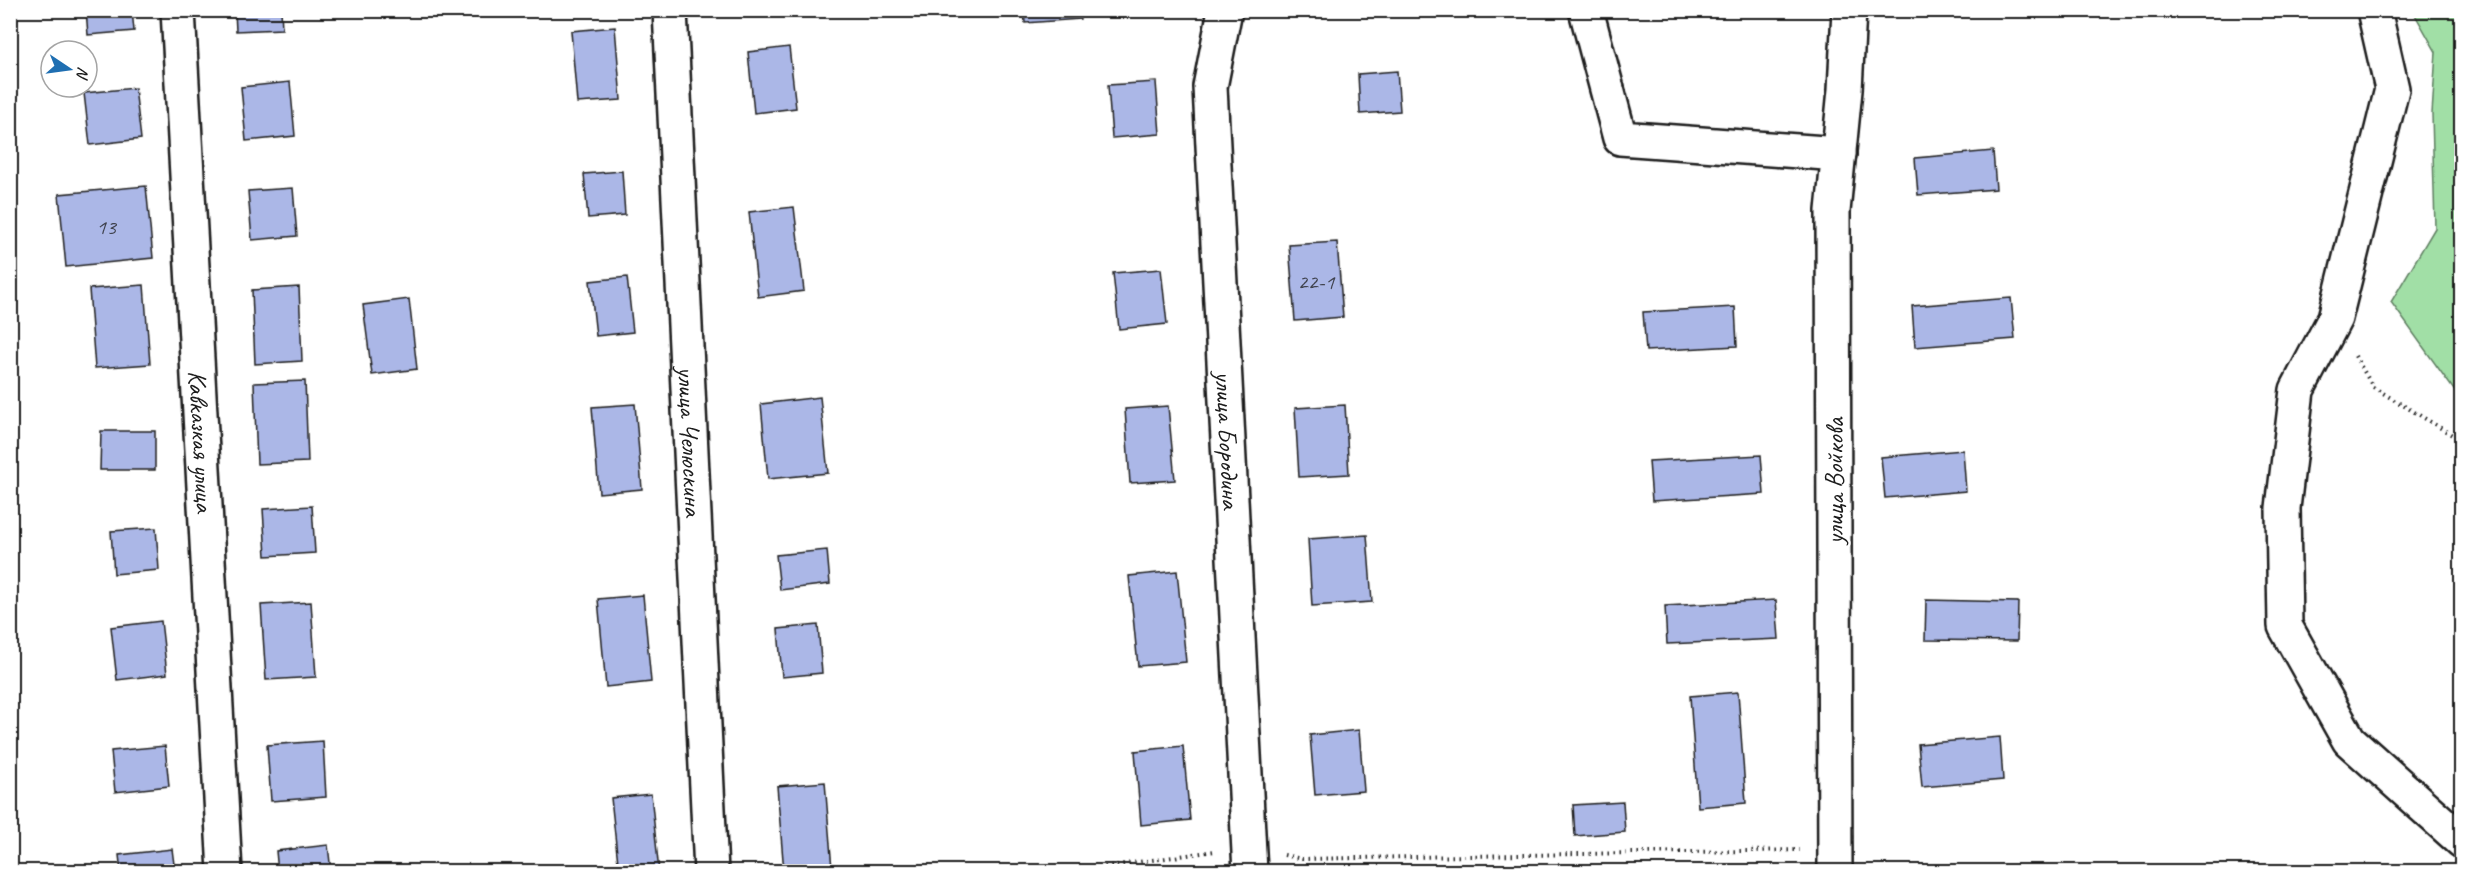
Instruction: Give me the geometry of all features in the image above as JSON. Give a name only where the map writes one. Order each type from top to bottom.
[{"type":"street","name":"Кавказкая улица","points":[[178,10],[225,872]]},
{"type":"street","name":"улица Челюскина","points":[[670,10],[711,872]]},
{"type":"street","name":"улица Бородина","points":[[1225,10],[1210,87],[1249,859]]},
{"type":"street","points":[[1586,10],[1620,138],[1839,154]]},
{"type":"street","name":"улица Войкова","points":[[1834,860],[1833,211],[1845,90],[1849,10]]},
{"type":"street","points":[[2374,10],[2392,89],[2335,318],[2297,390],[2283,508],[2285,626],[2349,740],[2462,841]]},
{"type":"path","points":[[2335,318],[2373,387],[2462,441]]},
{"type":"path","points":[[1069,872],[1249,859],[1834,860]]},
{"type":"green space","points":[[2413,11],[2461,11],[2461,400],[2391,302],[2435,228],[2432,114],[2436,52]]},
{"type":"building","points":[[86,10],[132,10],[134,31],[88,35]]},
{"type":"building","points":[[235,10],[281,10],[282,29],[236,31]]},
{"type":"building","points":[[1024,10],[1080,10],[1080,19],[1025,23]]},
{"type":"building","points":[[615,27],[621,100],[577,103],[571,31]]},
{"type":"building","points":[[789,47],[796,108],[754,113],[748,52]]},
{"type":"building","points":[[1397,71],[1400,111],[1360,114],[1358,74]]},
{"type":"building","points":[[290,82],[295,136],[246,141],[241,87]]},
{"type":"building","points":[[1156,82],[1160,134],[1112,138],[1108,85]]},
{"type":"building","points":[[135,88],[141,139],[90,145],[85,99],[99,99],[99,92]]},
{"type":"building","points":[[1993,151],[1996,189],[1918,195],[1915,158]]},
{"type":"building","points":[[622,171],[625,215],[588,218],[584,174]]},
{"type":"building","points":[[146,186],[153,258],[66,267],[59,194]]},
{"type":"building","points":[[293,188],[297,236],[252,240],[248,191]]},
{"type":"building","points":[[794,207],[804,291],[758,297],[749,212]]},
{"type":"building","points":[[1337,242],[1343,317],[1295,321],[1289,245]]},
{"type":"building","points":[[1161,269],[1167,324],[1119,329],[1113,273]]},
{"type":"building","points":[[627,277],[633,332],[596,336],[590,281]]},
{"type":"building","points":[[144,285],[150,364],[95,368],[89,289]]},
{"type":"building","points":[[299,287],[302,361],[255,364],[252,290]]},
{"type":"building","points":[[2011,298],[2015,339],[1915,347],[1912,306]]},
{"type":"building","points":[[409,299],[417,369],[372,375],[363,305]]},
{"type":"building","points":[[1735,307],[1737,346],[1646,351],[1643,312]]},
{"type":"building","points":[[305,381],[308,462],[257,464],[254,383]]},
{"type":"building","points":[[820,397],[828,473],[768,479],[761,404]]},
{"type":"building","points":[[635,404],[642,489],[599,493],[592,407]]},
{"type":"building","points":[[1345,405],[1349,474],[1299,477],[1295,408]]},
{"type":"building","points":[[1168,406],[1175,480],[1130,483],[1125,409]]},
{"type":"building","points":[[101,431],[155,431],[155,470],[100,470]]},
{"type":"building","points":[[1963,450],[1966,491],[1885,498],[1881,457]]},
{"type":"building","points":[[1761,455],[1764,494],[1652,501],[1649,461]]},
{"type":"building","points":[[312,506],[315,553],[266,556],[263,509]]},
{"type":"building","points":[[156,528],[159,570],[114,574],[111,531]]},
{"type":"building","points":[[1367,535],[1372,602],[1312,606],[1308,539]]},
{"type":"building","points":[[827,550],[830,584],[780,590],[776,555]]},
{"type":"building","points":[[1177,571],[1186,662],[1138,666],[1129,576]]},
{"type":"building","points":[[643,595],[651,682],[606,687],[598,599]]},
{"type":"building","points":[[1776,600],[1779,639],[1667,644],[1665,606]]},
{"type":"building","points":[[1926,600],[2018,602],[2017,641],[1925,640]]},
{"type":"building","points":[[311,602],[316,677],[266,680],[261,605]]},
{"type":"building","points":[[161,621],[167,674],[117,680],[111,627]]},
{"type":"building","points":[[818,625],[822,673],[782,677],[778,629]]},
{"type":"building","points":[[1738,692],[1746,803],[1698,807],[1690,696]]},
{"type":"building","points":[[1359,730],[1364,791],[1315,795],[1310,735]]},
{"type":"building","points":[[2000,737],[2003,780],[1922,787],[1918,744]]},
{"type":"building","points":[[323,741],[326,797],[271,801],[267,745]]},
{"type":"building","points":[[165,746],[169,786],[115,792],[111,751]]},
{"type":"building","points":[[1183,746],[1190,820],[1141,825],[1135,751]]},
{"type":"building","points":[[825,782],[832,869],[784,872],[777,786]]},
{"type":"building","points":[[651,794],[659,872],[619,872],[611,798]]},
{"type":"building","points":[[1623,802],[1625,832],[1575,836],[1573,805]]},
{"type":"building","points":[[328,845],[331,872],[278,872],[276,851]]},
{"type":"building","points":[[172,849],[175,872],[121,872],[119,855]]}]
